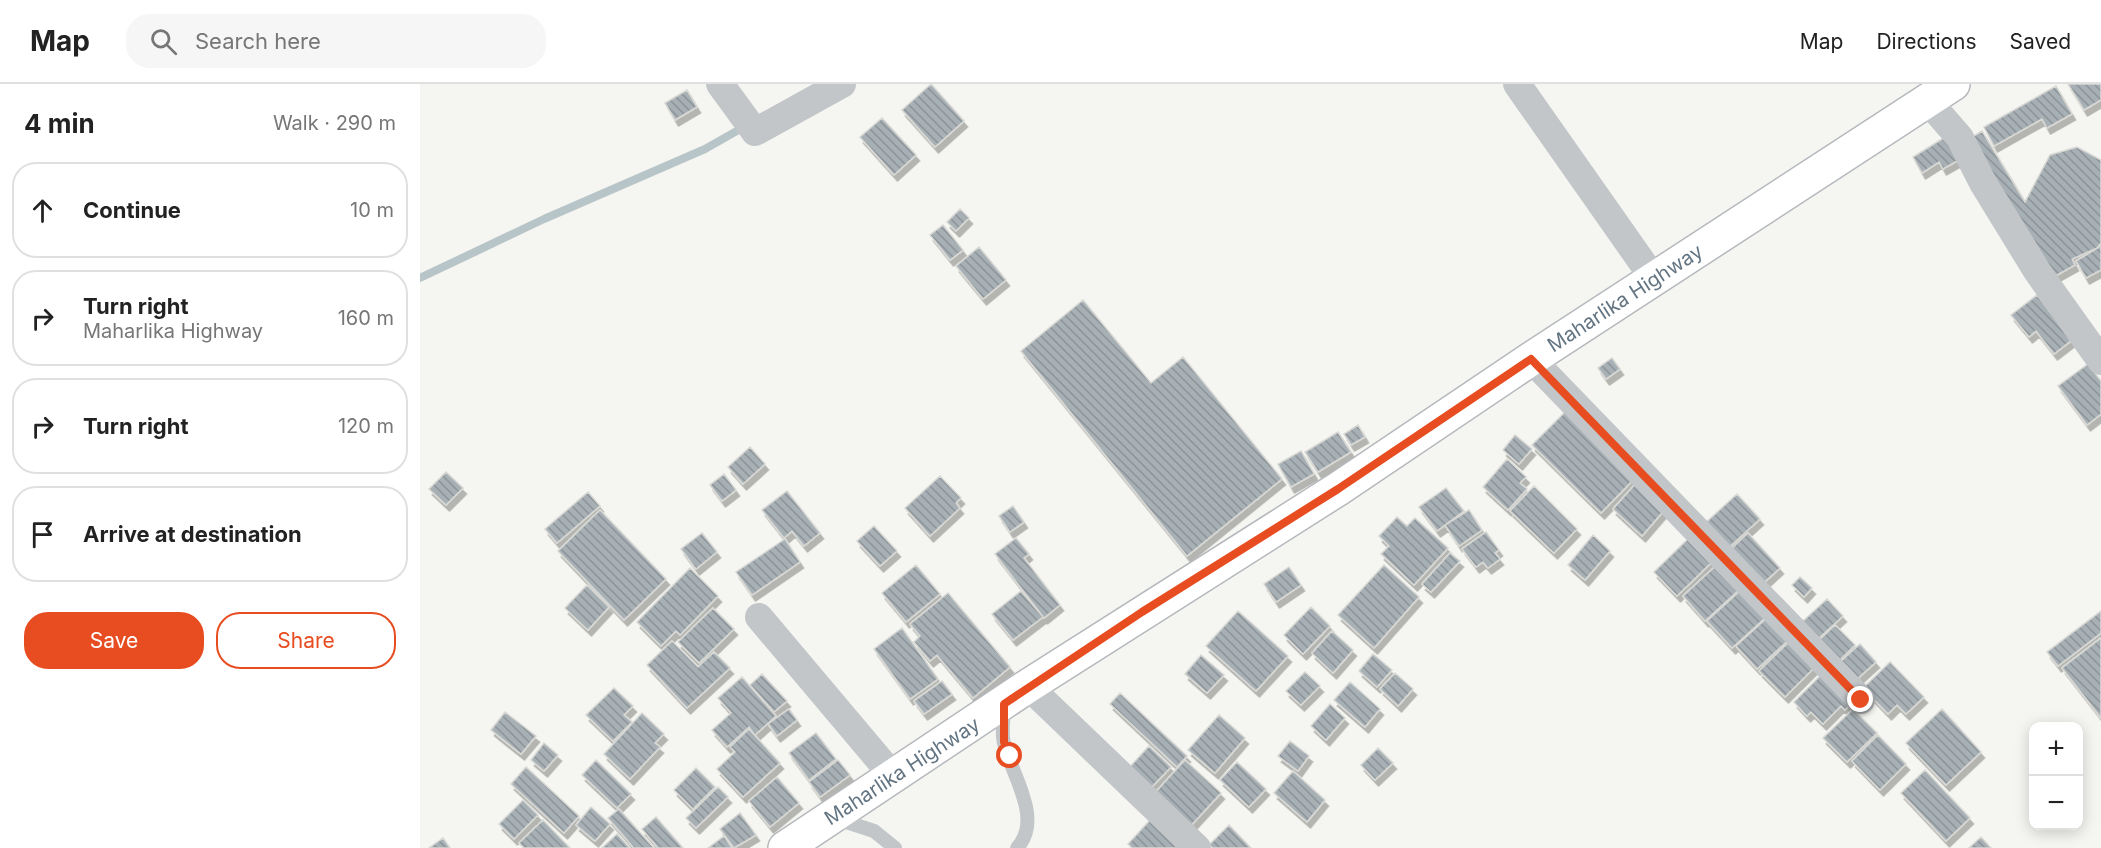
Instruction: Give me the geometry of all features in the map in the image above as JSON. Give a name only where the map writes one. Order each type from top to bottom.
[{"type":"main road","name":"Maharlika Highway","points":[[785,848],[1016,695],[1338,489],[1531,359],[1940,92]]},
{"type":"street","points":[[720,84],[755,132],[842,84]]},
{"type":"street","points":[[1517,84],[1654,279]]},
{"type":"street","points":[[1940,92],[1983,183],[2037,271],[2101,361]]},
{"type":"street","points":[[1531,359],[1861,700]]},
{"type":"street","points":[[759,617],[893,776]]},
{"type":"street","points":[[1016,695],[1197,848]]},
{"type":"lane","points":[[1016,695],[1004,742],[1024,798],[1027,823],[1024,840],[1017,848]]},
{"type":"lane","points":[[832,818],[874,831],[895,848]]},
{"type":"building","points":[[931,84],[964,121],[935,147],[902,110]]},
{"type":"building","points":[[2068,84],[2101,84],[2101,100],[2084,110]]},
{"type":"building","points":[[2056,86],[2072,114],[2047,128],[2042,119],[1994,146],[1984,127]]},
{"type":"building","points":[[687,90],[697,107],[675,120],[665,103]]},
{"type":"building","points":[[882,118],[916,155],[894,175],[860,137]]},
{"type":"building","points":[[1982,131],[2025,202],[2050,155],[2077,147],[2101,160],[2101,243],[2097,248],[2072,259],[2075,265],[2050,279],[1967,140]]},
{"type":"building","points":[[1950,134],[1964,157],[1943,169],[1939,162],[1922,173],[1913,157]]},
{"type":"building","points":[[960,209],[969,218],[956,231],[947,222]]},
{"type":"building","points":[[943,225],[963,250],[950,260],[930,235]]},
{"type":"building","points":[[2101,246],[2101,270],[2086,278],[2076,261]]},
{"type":"building","points":[[979,247],[1006,280],[983,299],[956,266]]},
{"type":"building","points":[[2037,295],[2072,340],[2054,354],[2036,331],[2029,337],[2011,315]]},
{"type":"building","points":[[1083,300],[1151,383],[1183,357],[1282,479],[1187,556],[1021,351]]},
{"type":"building","points":[[1612,358],[1620,369],[1606,379],[1598,368]]},
{"type":"building","points":[[2088,364],[2101,381],[2101,414],[2087,425],[2058,386]]},
{"type":"building","points":[[1567,410],[1635,478],[1601,513],[1532,445]]},
{"type":"building","points":[[1358,425],[1365,437],[1351,445],[1344,434]]},
{"type":"building","points":[[1338,432],[1351,452],[1318,472],[1305,452]]},
{"type":"building","points":[[1515,435],[1532,449],[1519,464],[1503,450]]},
{"type":"building","points":[[750,447],[765,464],[743,484],[728,467]]},
{"type":"building","points":[[1301,451],[1314,474],[1291,487],[1278,464]]},
{"type":"building","points":[[1507,459],[1526,477],[1520,483],[1527,489],[1508,510],[1483,487]]},
{"type":"building","points":[[446,472],[463,488],[446,505],[429,489]]},
{"type":"building","points":[[724,474],[736,490],[722,501],[710,485]]},
{"type":"building","points":[[940,476],[961,498],[956,503],[960,508],[930,536],[905,508]]},
{"type":"building","points":[[1638,481],[1667,507],[1642,536],[1613,509]]},
{"type":"building","points":[[1534,486],[1577,529],[1554,553],[1510,511]]},
{"type":"building","points":[[1446,488],[1464,511],[1437,531],[1419,507]]},
{"type":"building","points":[[787,491],[820,533],[804,546],[792,531],[784,538],[762,510]]},
{"type":"building","points":[[588,492],[600,506],[557,543],[545,529]]},
{"type":"building","points":[[1737,494],[1760,519],[1724,552],[1701,527]]},
{"type":"building","points":[[1013,506],[1024,522],[1010,532],[999,516]]},
{"type":"building","points":[[600,510],[666,579],[624,620],[558,551]]},
{"type":"building","points":[[1469,510],[1482,530],[1459,546],[1445,525]]},
{"type":"building","points":[[1397,517],[1407,526],[1415,518],[1448,548],[1414,585],[1381,554],[1389,546],[1379,536]]},
{"type":"building","points":[[874,526],[897,551],[880,566],[857,541]]},
{"type":"building","points":[[1486,532],[1499,550],[1495,553],[1500,559],[1488,568],[1483,562],[1476,567],[1462,549]]},
{"type":"building","points":[[702,533],[717,552],[696,569],[681,549]]},
{"type":"building","points":[[1748,533],[1780,568],[1757,589],[1730,550]]},
{"type":"building","points":[[1593,535],[1610,551],[1585,580],[1568,565]]},
{"type":"building","points":[[1692,535],[1715,559],[1677,596],[1654,572]]},
{"type":"building","points":[[1016,538],[1029,554],[1024,558],[1060,605],[1044,618],[995,554]]},
{"type":"building","points":[[785,539],[800,562],[752,595],[736,572]]},
{"type":"building","points":[[1450,553],[1460,561],[1431,592],[1422,584]]},
{"type":"building","points":[[1720,562],[1742,587],[1705,621],[1683,596]]},
{"type":"building","points":[[916,565],[940,594],[906,622],[882,593]]},
{"type":"building","points":[[1384,565],[1419,597],[1374,648],[1338,615]]},
{"type":"building","points":[[1289,567],[1301,585],[1276,602],[1264,584]]},
{"type":"building","points":[[690,568],[718,596],[680,635],[676,631],[661,646],[637,622]]},
{"type":"building","points":[[1800,577],[1812,588],[1804,597],[1792,585]]},
{"type":"building","points":[[587,585],[609,607],[588,630],[565,608]]},
{"type":"building","points":[[1021,591],[1043,617],[1013,640],[992,614]]},
{"type":"building","points":[[1740,591],[1765,618],[1732,648],[1707,621]]},
{"type":"building","points":[[948,593],[1010,667],[973,698],[937,655],[930,661],[914,642],[920,636],[910,624]]},
{"type":"building","points":[[1827,599],[1843,616],[1818,639],[1802,622]]},
{"type":"building","points":[[1311,607],[1330,626],[1303,654],[1284,635]]},
{"type":"building","points":[[713,608],[734,629],[699,663],[678,642]]},
{"type":"building","points":[[1238,611],[1288,656],[1256,691],[1206,646]]},
{"type":"building","points":[[2101,611],[2101,633],[2058,666],[2047,652]]},
{"type":"building","points":[[1768,617],[1794,635],[1757,669],[1736,646]]},
{"type":"building","points":[[1835,625],[1855,645],[1835,665],[1815,644]]},
{"type":"building","points":[[902,628],[938,679],[910,699],[874,649]]},
{"type":"building","points":[[1332,631],[1353,650],[1333,673],[1312,653]]},
{"type":"building","points":[[1795,636],[1815,667],[1785,697],[1759,671]]},
{"type":"building","points":[[2101,638],[2101,718],[2062,668]]},
{"type":"building","points":[[672,641],[698,667],[714,652],[730,668],[687,708],[647,665]]},
{"type":"building","points":[[1860,644],[1876,662],[1855,681],[1839,663]]},
{"type":"building","points":[[1373,654],[1392,670],[1377,687],[1359,671]]},
{"type":"building","points":[[1201,655],[1224,675],[1207,693],[1185,674]]},
{"type":"building","points":[[1890,662],[1924,697],[1906,714],[1897,705],[1888,714],[1863,688]]},
{"type":"building","points":[[1305,672],[1320,686],[1301,705],[1286,691]]},
{"type":"building","points":[[1395,673],[1413,689],[1398,706],[1380,689]]},
{"type":"building","points":[[1823,673],[1852,703],[1845,710],[1841,706],[1823,724],[1811,712],[1807,716],[1794,702]]},
{"type":"building","points":[[762,674],[787,701],[774,712],[750,685]]},
{"type":"building","points":[[742,677],[776,716],[755,735],[749,727],[727,747],[712,730],[731,713],[718,698]]},
{"type":"building","points":[[942,681],[952,694],[924,714],[914,701]]},
{"type":"building","points":[[1350,682],[1380,709],[1365,727],[1334,700]]},
{"type":"building","points":[[614,688],[633,706],[624,715],[632,722],[613,741],[586,715]]},
{"type":"building","points":[[1120,693],[1187,756],[1177,767],[1110,704]]},
{"type":"building","points":[[1330,704],[1345,718],[1326,740],[1311,726]]},
{"type":"building","points":[[789,709],[797,720],[777,736],[768,724]]},
{"type":"building","points":[[1853,709],[1877,733],[1847,762],[1823,738]]},
{"type":"building","points":[[1942,709],[1981,752],[1946,785],[1906,743]]},
{"type":"building","points":[[505,712],[536,736],[521,754],[491,730]]},
{"type":"building","points":[[642,713],[664,734],[655,743],[660,747],[630,779],[604,754]]},
{"type":"building","points":[[1219,715],[1245,738],[1215,773],[1188,750]]},
{"type":"building","points":[[749,729],[780,763],[743,797],[717,769],[735,752],[730,747]]},
{"type":"building","points":[[816,733],[836,759],[809,780],[789,753]]},
{"type":"building","points":[[1878,735],[1906,764],[1880,790],[1852,761]]},
{"type":"building","points":[[1290,741],[1309,756],[1298,771],[1278,756]]},
{"type":"building","points":[[544,743],[558,755],[544,771],[531,760]]},
{"type":"building","points":[[1149,746],[1171,767],[1148,791],[1127,770]]},
{"type":"building","points":[[1378,748],[1393,763],[1375,780],[1361,765]]},
{"type":"building","points":[[596,760],[631,794],[617,808],[582,775]]},
{"type":"building","points":[[838,760],[850,775],[820,797],[809,782]]},
{"type":"building","points":[[1185,760],[1221,793],[1186,831],[1151,797]]},
{"type":"building","points":[[1237,762],[1266,789],[1249,807],[1220,780]]},
{"type":"building","points":[[526,767],[579,816],[564,833],[511,784]]},
{"type":"building","points":[[696,768],[715,787],[693,809],[674,790]]},
{"type":"building","points":[[1925,770],[1970,818],[1946,841],[1901,793]]},
{"type":"building","points":[[1293,771],[1325,800],[1307,822],[1274,793]]},
{"type":"building","points":[[777,777],[799,803],[770,827],[749,801]]},
{"type":"building","points":[[718,787],[728,797],[696,828],[686,818]]},
{"type":"building","points":[[523,800],[538,815],[514,839],[499,824]]},
{"type":"building","points":[[591,807],[610,824],[595,841],[576,825]]},
{"type":"building","points":[[619,809],[654,848],[634,848],[608,818]]},
{"type":"building","points":[[740,813],[756,835],[734,848],[720,829]]},
{"type":"building","points":[[656,817],[683,848],[658,848],[642,829]]},
{"type":"building","points":[[1151,819],[1183,848],[1132,848],[1128,844]]},
{"type":"building","points":[[543,820],[570,848],[524,848],[519,843]]},
{"type":"building","points":[[1229,825],[1251,848],[1213,848],[1209,845]]},
{"type":"building","points":[[617,834],[630,848],[602,848]]},
{"type":"building","points":[[724,836],[732,848],[708,848]]},
{"type":"building","points":[[1981,837],[1991,848],[1969,848]]},
{"type":"building","points":[[443,838],[450,848],[429,848]]},
{"type":"waterway","points":[[420,278],[544,219],[705,149],[742,128]]},
{"type":"route","points":[[1010,756],[1004,742],[1004,704],[1142,612],[1338,489],[1531,359],[1861,700]]}]
